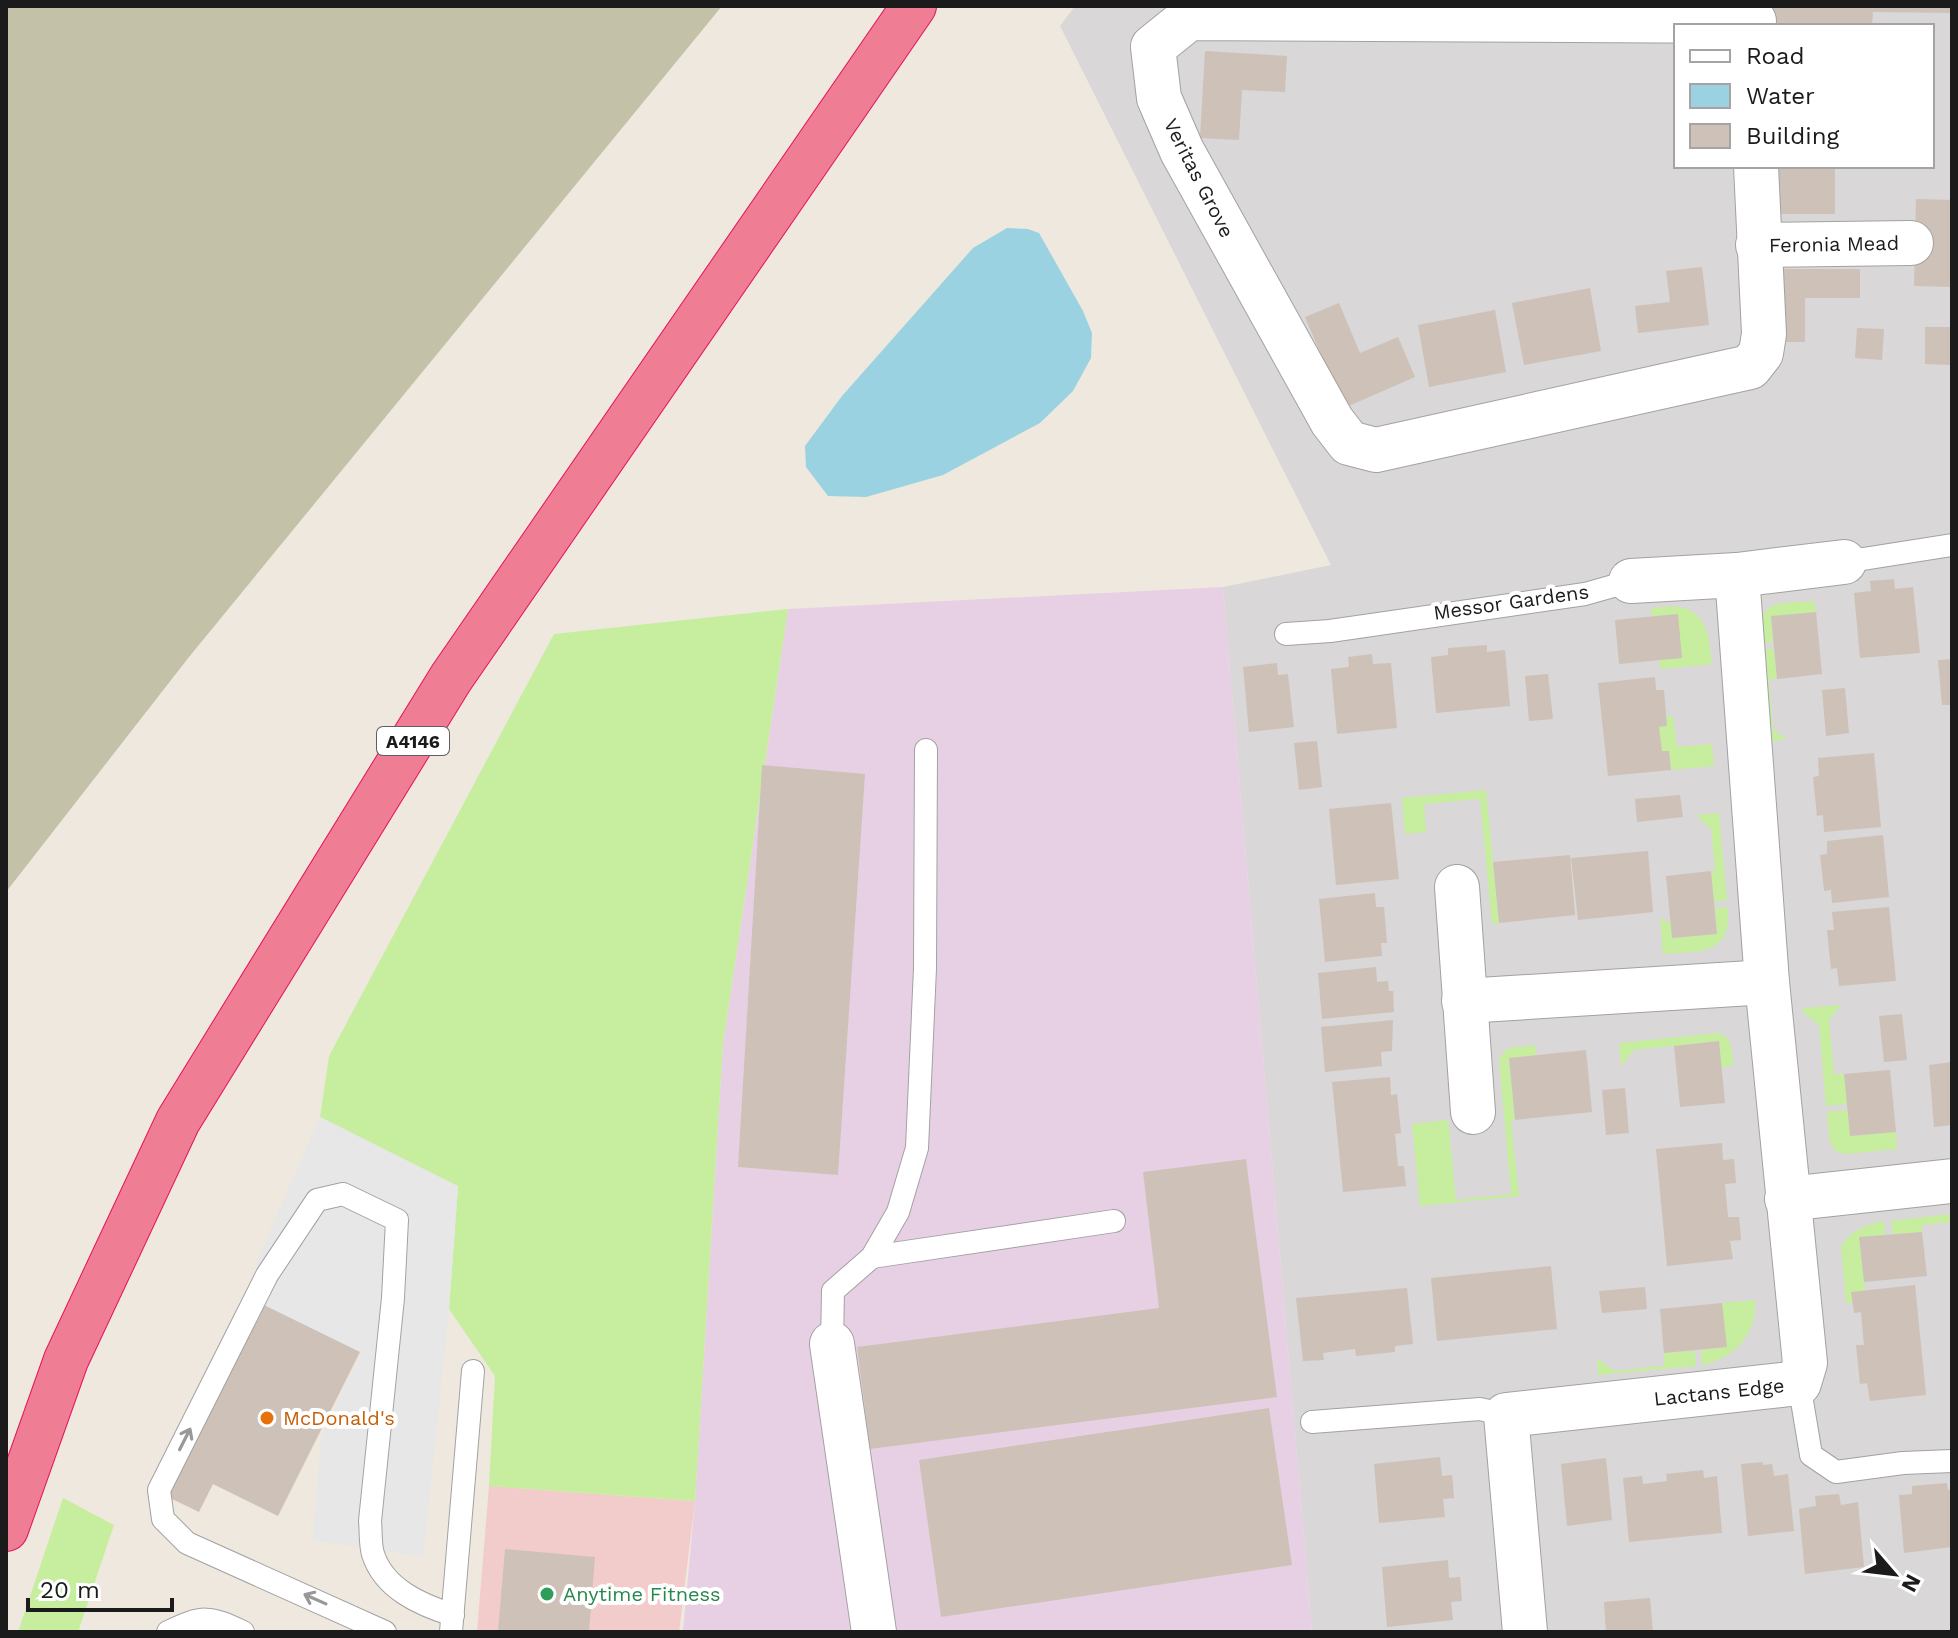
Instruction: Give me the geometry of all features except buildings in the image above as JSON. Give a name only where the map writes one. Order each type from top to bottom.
[{"type":"highway","name":"A4146","points":[[6,1529],[66,1360],[178,1121],[451,678],[914,6]]},
{"type":"street","name":"Veritas Grove","points":[[1754,18],[1189,18],[1153,47],[1159,98],[1182,151],[1332,421],[1349,443],[1376,450],[1750,367],[1761,353],[1764,334]]},
{"type":"street","name":"Feronia Mead","points":[[1756,168],[1764,334]]},
{"type":"street","name":"Feronia Mead","points":[[1758,245],[1911,243]]},
{"type":"street","name":"Messor Gardens","points":[[1631,581],[1737,575],[1844,562]]},
{"type":"street","points":[[1737,575],[1767,982],[1787,1199],[1952,1181]]},
{"type":"street","points":[[1457,887],[1473,1112]]},
{"type":"street","points":[[1464,1001],[1767,982]]},
{"type":"street","name":"Lactans Edge","points":[[1506,1415],[1799,1383],[1805,1363],[1787,1199]]},
{"type":"street","points":[[832,1344],[874,1632]]},
{"type":"street","points":[[1506,1415],[1525,1632]]},
{"type":"lane","name":"Messor Gardens","points":[[1844,562],[1952,545]]},
{"type":"lane","name":"Messor Gardens","points":[[1286,634],[1330,631],[1585,594],[1631,581]]},
{"type":"lane","points":[[832,1344],[833,1291],[872,1257],[898,1212],[917,1148],[925,968],[926,750]]},
{"type":"lane","points":[[385,1632],[187,1543],[163,1519],[159,1490],[267,1275],[317,1200],[343,1194],[397,1220],[393,1298],[370,1521],[373,1555],[389,1582],[452,1623],[473,1371]]},
{"type":"lane","points":[[872,1257],[1114,1221]]},
{"type":"lane","points":[[1799,1383],[1811,1455],[1836,1472],[1903,1463],[1952,1461]]},
{"type":"lane","points":[[1312,1422],[1480,1409],[1506,1415]]},
{"type":"lane","points":[[168,1632],[189,1622],[214,1618],[243,1632]]},
{"type":"shaded area","points":[[6,6],[722,6],[189,657],[6,892]]},
{"type":"shaded area","points":[[1075,6],[1952,6],[1952,1632],[1312,1632],[1223,587],[1331,565],[1060,26]]},
{"type":"shaded area","points":[[1223,587],[1312,1632],[683,1632],[695,1501],[723,1044],[788,609]]},
{"type":"shaded area","points":[[320,1117],[458,1186],[449,1309],[423,1557],[313,1540],[321,1438],[360,1353],[264,1305],[257,1261]]},
{"type":"shaded area","points":[[489,1486],[695,1501],[679,1632],[477,1632]]},
{"type":"green space","points":[[1814,601],[1816,612],[1771,616],[1773,642],[1757,643],[1762,617],[1772,606]]},
{"type":"green space","points":[[1676,606],[1695,613],[1701,619],[1708,635],[1712,664],[1661,669],[1659,660],[1678,614],[1652,616],[1651,608]]},
{"type":"green space","points":[[788,609],[723,1044],[695,1501],[489,1486],[495,1376],[449,1309],[458,1187],[320,1117],[329,1056],[554,634]]},
{"type":"green space","points":[[1774,649],[1777,679],[1769,679],[1773,730],[1787,739],[1767,742],[1757,650]]},
{"type":"green space","points":[[1673,716],[1677,747],[1712,744],[1714,766],[1671,770],[1669,751],[1662,751],[1659,727],[1667,726],[1666,717]]},
{"type":"green space","points":[[1486,790],[1499,923],[1492,924],[1480,799],[1424,804],[1426,832],[1405,834],[1402,798]]},
{"type":"green space","points":[[1719,813],[1727,900],[1714,902],[1711,829],[1696,815]]},
{"type":"green space","points":[[1728,907],[1725,935],[1719,943],[1701,951],[1663,954],[1660,919],[1671,921],[1673,938],[1717,934],[1715,908]]},
{"type":"green space","points":[[1841,1005],[1829,1020],[1834,1074],[1844,1074],[1848,1104],[1826,1106],[1819,1025],[1803,1012],[1803,1008]]},
{"type":"green space","points":[[1718,1033],[1730,1042],[1733,1066],[1721,1067],[1718,1041],[1634,1050],[1621,1066],[1619,1043]]},
{"type":"green space","points":[[1535,1045],[1536,1055],[1509,1059],[1515,1120],[1511,1121],[1519,1196],[1420,1206],[1412,1124],[1448,1120],[1456,1200],[1511,1194],[1499,1059],[1508,1048]]},
{"type":"green space","points":[[1848,1110],[1851,1136],[1896,1132],[1897,1149],[1846,1154],[1837,1152],[1830,1143],[1827,1112]]},
{"type":"green space","points":[[1952,1214],[1952,1222],[1922,1225],[1922,1232],[1893,1234],[1891,1221]]},
{"type":"green space","points":[[1884,1221],[1885,1235],[1860,1238],[1865,1291],[1853,1303],[1846,1303],[1841,1247],[1859,1229]]},
{"type":"green space","points":[[1755,1300],[1752,1323],[1742,1343],[1724,1357],[1702,1365],[1701,1350],[1726,1347],[1722,1303]]},
{"type":"green space","points":[[1695,1351],[1696,1366],[1598,1375],[1597,1358],[1614,1371],[1664,1366],[1664,1353]]},
{"type":"green space","points":[[63,1498],[114,1525],[78,1632],[18,1632]]},
{"type":"water","points":[[1007,228],[1039,233],[1092,333],[1091,358],[1073,391],[1040,423],[943,475],[866,497],[828,496],[806,467],[805,446],[842,396],[973,248]]},
{"type":"place","name":"McDonald's","points":[[267,1418]]},
{"type":"place","name":"Anytime Fitness","points":[[547,1594]]}]
